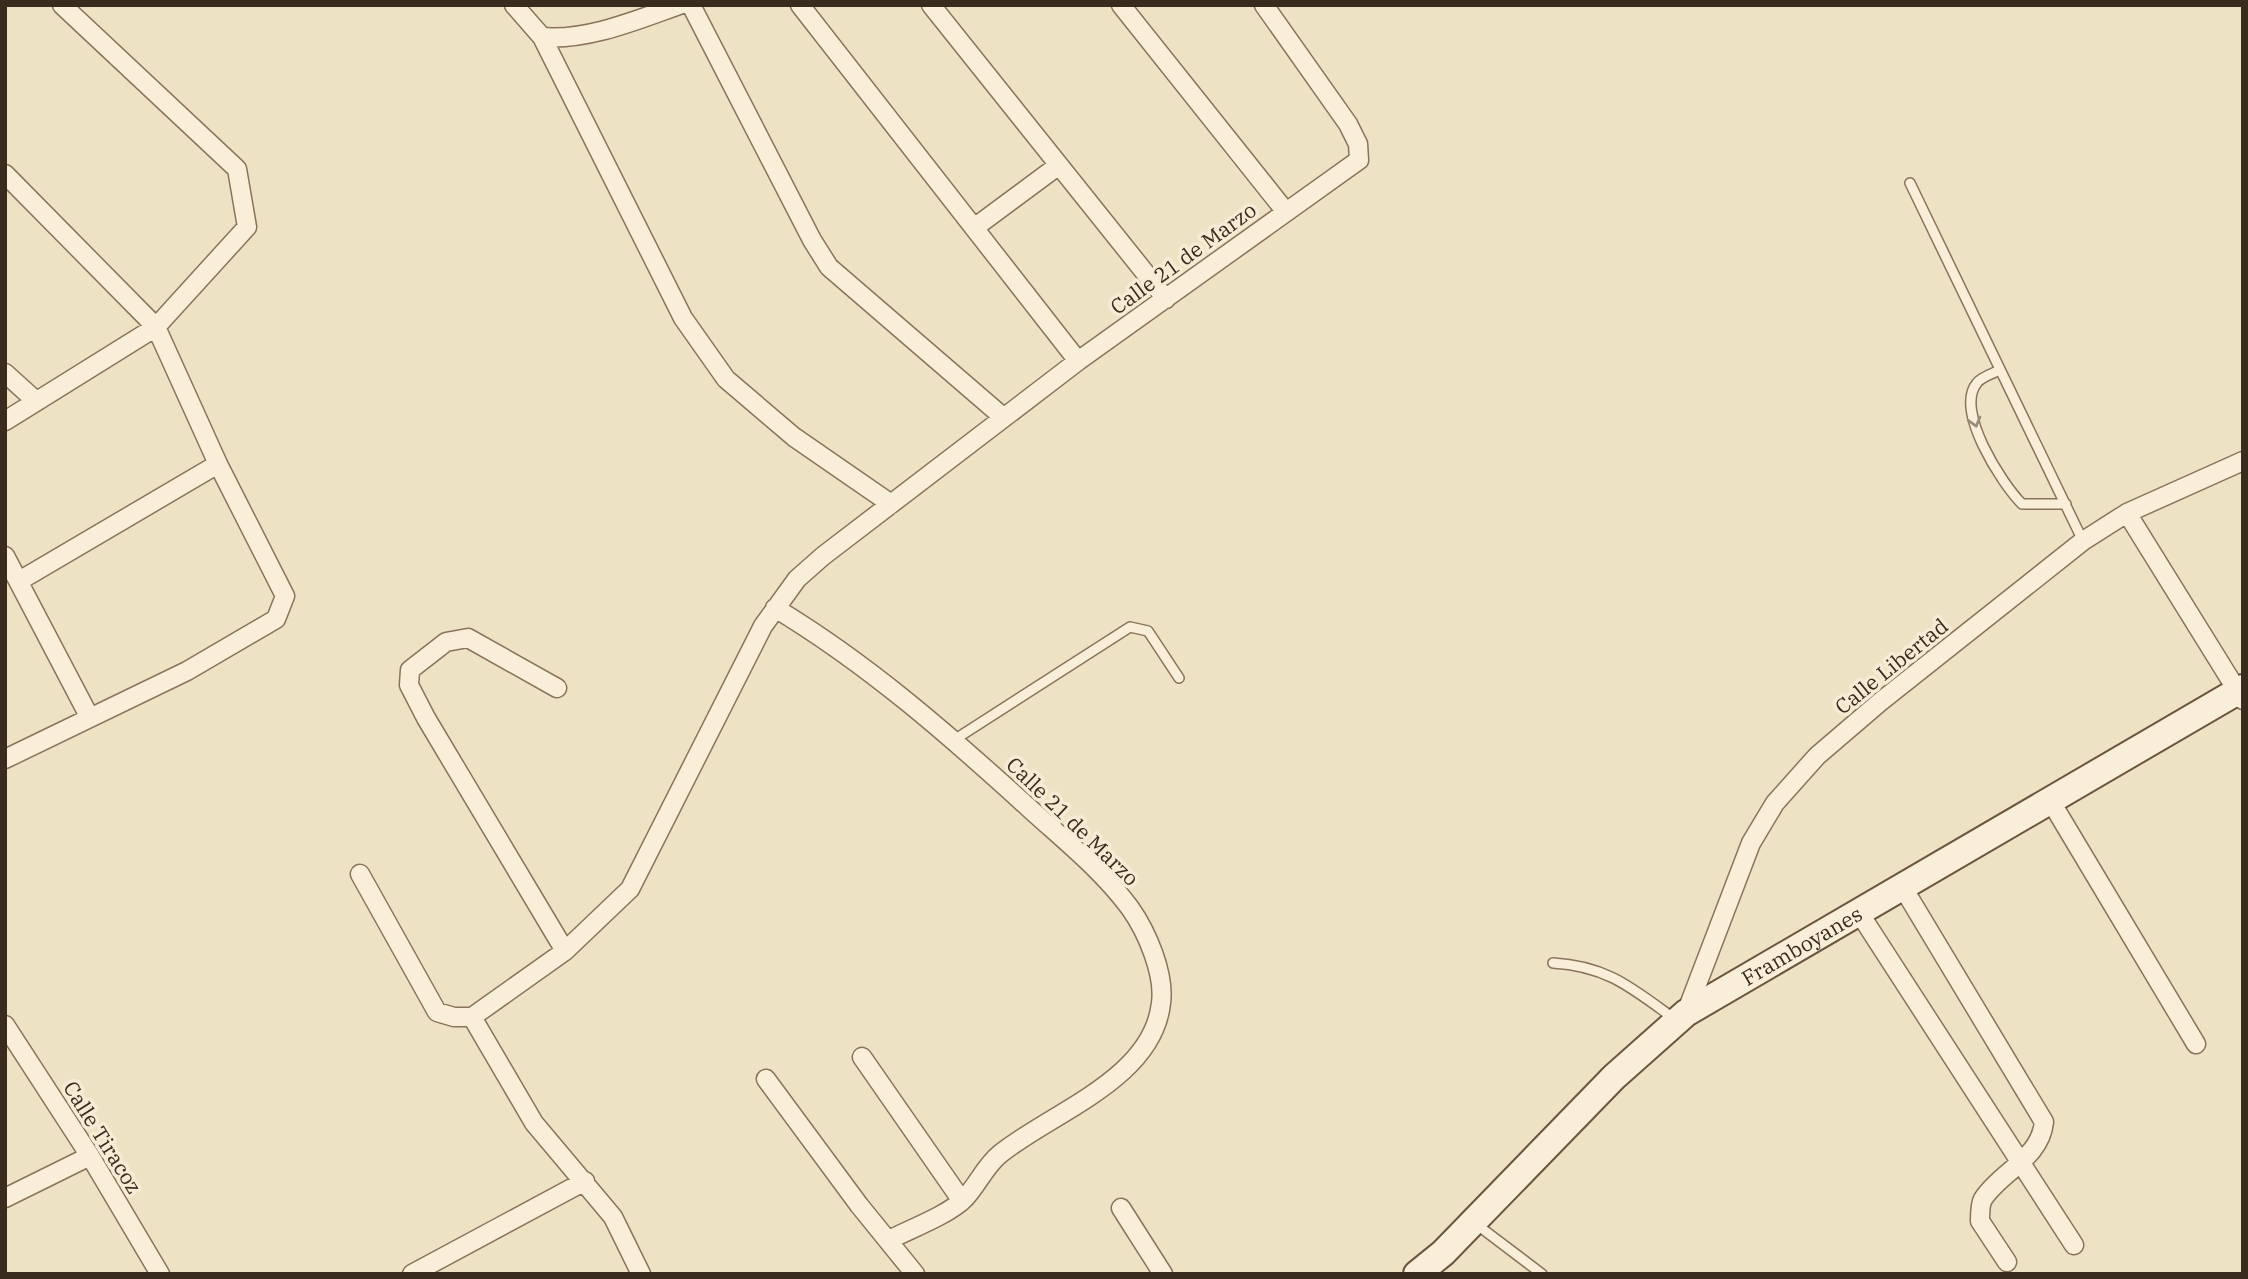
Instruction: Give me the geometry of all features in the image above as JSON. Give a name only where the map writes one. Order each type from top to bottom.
[{"type":"main road","name":"Framboyanes","points":[[1417,1274],[1443,1253],[1615,1077],[1682,1017],[1858,911],[2241,693]]},
{"type":"street","points":[[5,421],[156,327],[247,227],[237,169],[62,5]]},
{"type":"street","points":[[514,5],[542,37],[683,318],[726,379],[794,437],[891,504]]},
{"type":"street","points":[[542,37],[559,39],[592,32],[679,5]]},
{"type":"street","points":[[691,5],[812,240],[829,267],[1003,418]]},
{"type":"street","points":[[800,5],[1078,361]]},
{"type":"street","points":[[931,5],[1166,299]]},
{"type":"street","points":[[1122,5],[1286,212]]},
{"type":"street","name":"Calle 21 de Marzo","points":[[472,1017],[565,951],[630,889],[763,626],[797,579],[822,556],[1078,361],[1359,160],[1358,144],[1348,124],[1264,5]]},
{"type":"street","points":[[974,228],[1059,165]]},
{"type":"street","points":[[5,174],[156,327],[218,464],[285,596],[276,620],[187,671],[5,759]]},
{"type":"street","points":[[5,373],[36,401]]},
{"type":"street","name":"Calle Libertad","points":[[1682,1017],[1751,843],[1775,803],[1817,756],[1880,702],[2083,541],[2127,513],[2243,461]]},
{"type":"street","points":[[19,581],[218,464]]},
{"type":"street","points":[[2127,513],[2241,693]]},
{"type":"street","points":[[5,555],[90,718]]},
{"type":"street","name":"Calle 21 de Marzo","points":[[775,608],[834,644],[954,740],[1101,874],[1131,910],[1146,937],[1161,983],[1161,1004],[1154,1028],[1132,1063],[1114,1079],[998,1155],[962,1201],[890,1240]]},
{"type":"street","points":[[557,688],[468,638],[446,642],[410,670],[409,685],[426,718],[565,951]]},
{"type":"street","points":[[2050,800],[2196,1044]]},
{"type":"street","points":[[360,874],[437,1012],[454,1017],[472,1017],[534,1123],[614,1217],[641,1274]]},
{"type":"street","points":[[1902,886],[2043,1122],[2042,1137],[2020,1165],[1982,1200],[1980,1221],[2007,1262]]},
{"type":"street","points":[[1858,911],[2074,1245]]},
{"type":"street","name":"Calle Tiracoz","points":[[5,1025],[90,1156],[160,1274]]},
{"type":"street","points":[[862,1058],[962,1201]]},
{"type":"street","points":[[766,1079],[859,1205],[915,1274]]},
{"type":"street","points":[[5,1198],[90,1156]]},
{"type":"street","points":[[412,1274],[585,1181]]},
{"type":"street","points":[[1121,1208],[1163,1274]]},
{"type":"lane","points":[[1910,183],[2083,541]]},
{"type":"lane","points":[[2000,370],[1977,382],[1969,400],[1977,430],[1998,475],[2004,486],[2022,504],[2066,504]]},
{"type":"lane","points":[[954,740],[1130,627],[1148,631],[1179,678]]},
{"type":"lane","points":[[1553,963],[1584,965],[1620,980],[1682,1017]]},
{"type":"lane","points":[[1472,1221],[1542,1274]]}]
